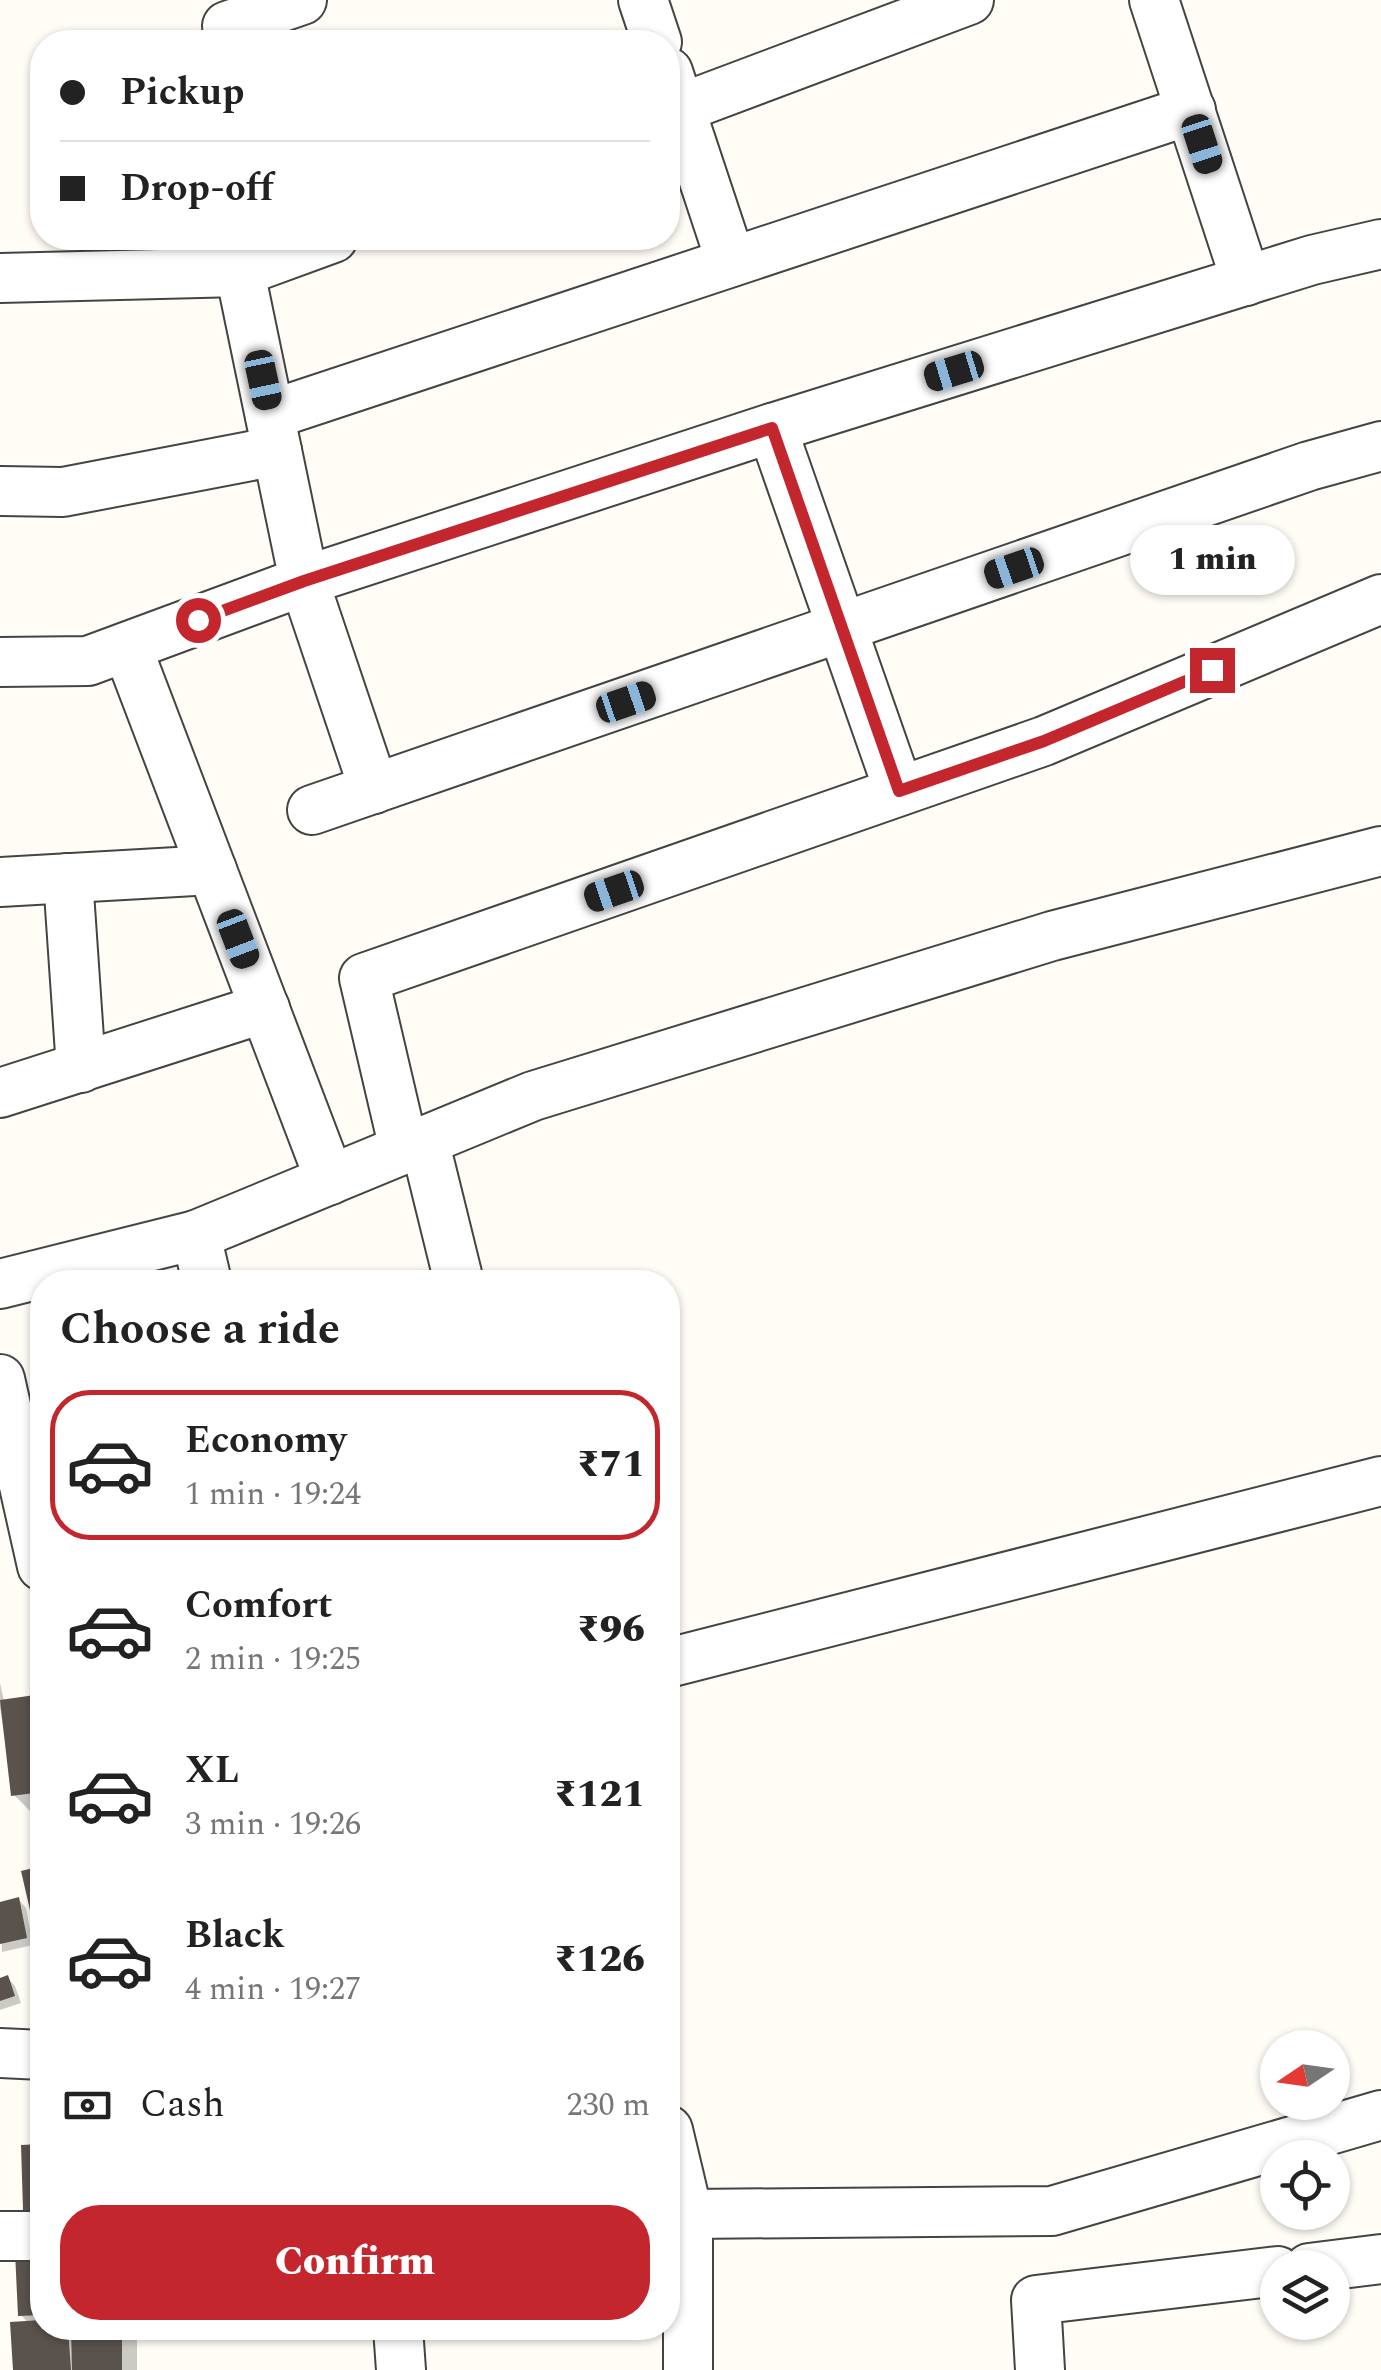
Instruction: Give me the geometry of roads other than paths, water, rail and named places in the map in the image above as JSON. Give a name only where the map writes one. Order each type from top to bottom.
[{"type":"street","points":[[227,23],[302,0]]},
{"type":"street","points":[[642,0],[653,30]]},
{"type":"street","points":[[680,95],[969,0]]},
{"type":"street","points":[[1154,0],[1246,281]]},
{"type":"street","points":[[0,491],[62,492],[274,433],[732,262],[1191,110]]},
{"type":"street","points":[[680,120],[732,262]]},
{"type":"street","points":[[0,662],[88,661],[304,581],[772,428],[1246,281],[1381,244]]},
{"type":"street","points":[[0,278],[268,250]]},
{"type":"street","points":[[240,255],[304,581],[374,789]]},
{"type":"street","points":[[772,428],[899,791]]},
{"type":"street","points":[[312,810],[1309,466],[1381,446]]},
{"type":"street","points":[[455,1270],[364,978],[1044,741],[1381,599]]},
{"type":"street","points":[[126,646],[330,1180]]},
{"type":"street","points":[[56,1270],[196,1235],[533,1096],[1014,948],[1381,851]]},
{"type":"street","points":[[0,882],[212,870]]},
{"type":"street","points":[[68,878],[81,1068]]},
{"type":"street","points":[[0,1093],[265,1008]]},
{"type":"street","points":[[196,1235],[204,1270]]},
{"type":"street","points":[[0,1284],[30,1276]]},
{"type":"street","points":[[0,1380],[30,1513]]},
{"type":"street","points":[[680,1659],[1381,1481]]},
{"type":"street","points":[[0,2053],[30,2054]]},
{"type":"street","points":[[688,2214],[1052,2211],[1381,2114]]},
{"type":"street","points":[[680,2180],[688,2214],[688,2370]]},
{"type":"street","points":[[0,2236],[30,2236]]},
{"type":"street","points":[[1350,2263],[1381,2259]]},
{"type":"street","points":[[1040,2370],[1036,2300],[1260,2273]]},
{"type":"street","points":[[399,2340],[402,2370]]}]
